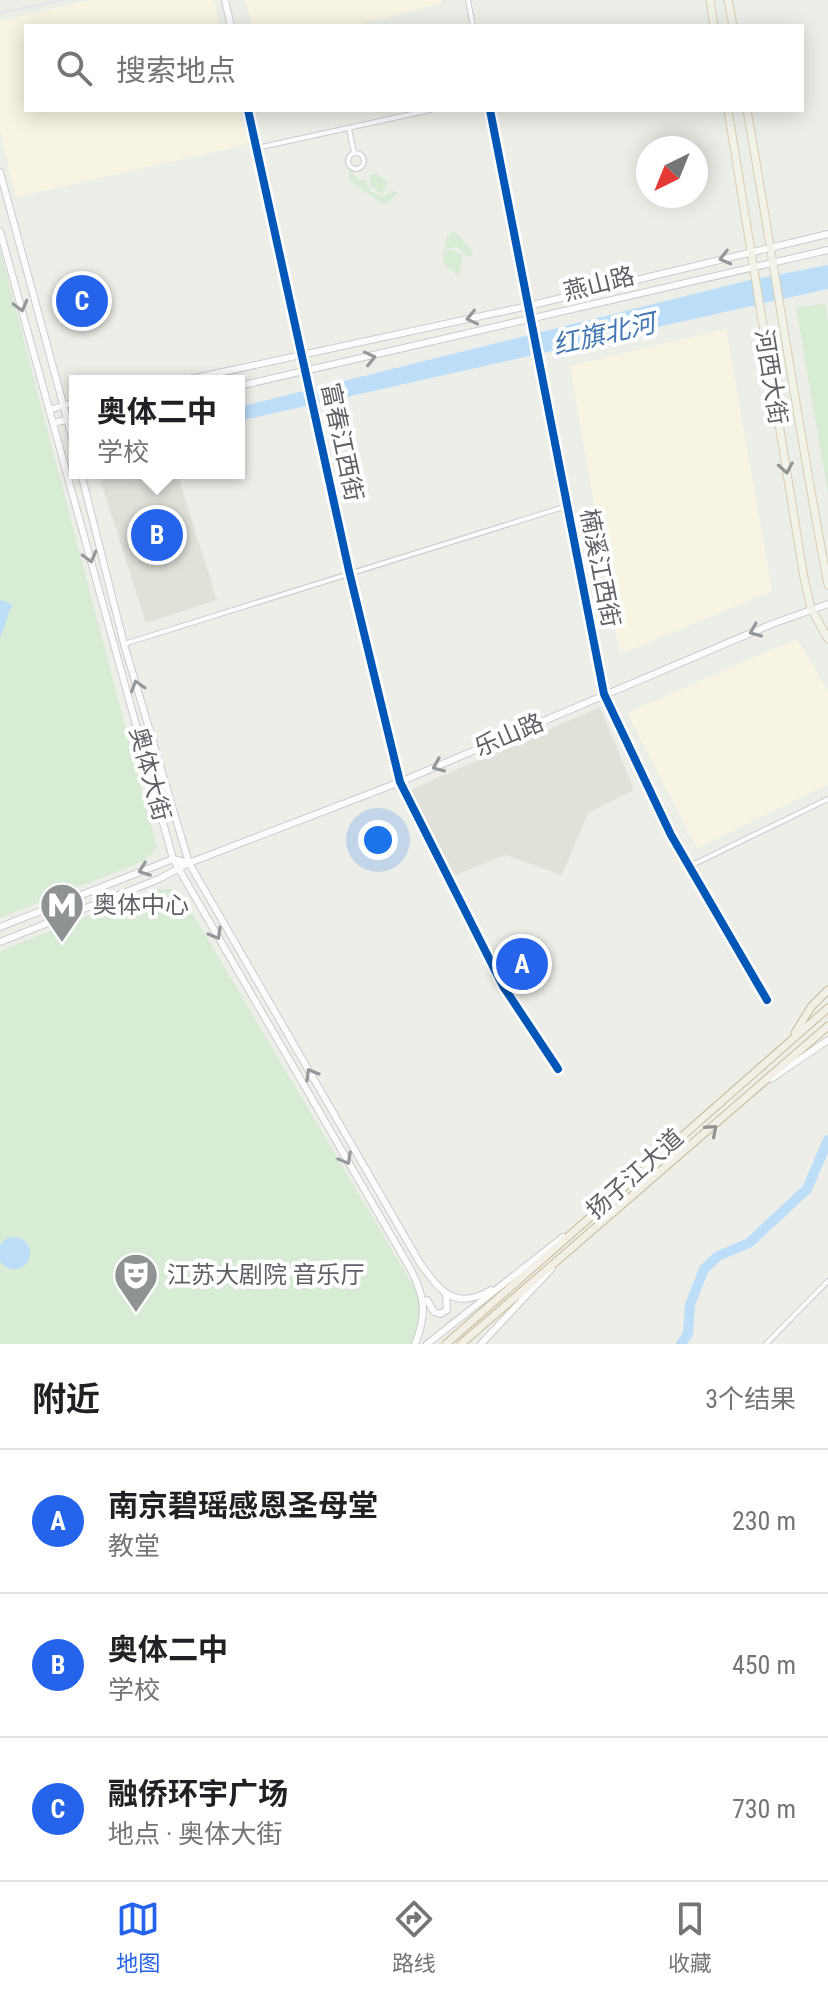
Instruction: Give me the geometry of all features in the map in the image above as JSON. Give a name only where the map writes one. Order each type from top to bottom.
[{"type":"highway","points":[[792,1038],[811,1007],[828,990]]},
{"type":"highway","name":"扬子江大道","points":[[446,1344],[828,1008]]},
{"type":"highway","name":"扬子江大道","points":[[461,1344],[771,1079],[828,1026]]},
{"type":"main road","points":[[225,0],[231,24]]},
{"type":"main road","points":[[710,0],[714,24]]},
{"type":"main road","points":[[728,0],[733,24]]},
{"type":"main road","name":"富春江西街","points":[[248,112],[349,571],[400,782]]},
{"type":"main road","name":"河西大街","points":[[728,112],[811,608],[828,639]]},
{"type":"main road","name":"河西大街","points":[[747,112],[828,585]]},
{"type":"main road","points":[[0,172],[69,413]]},
{"type":"main road","name":"奥体大街","points":[[0,231],[173,859],[425,1296]]},
{"type":"main road","name":"燕山路","points":[[212,375],[303,357],[828,234]]},
{"type":"main road","name":"燕山路","points":[[245,385],[828,250]]},
{"type":"main road","points":[[49,410],[69,403]]},
{"type":"main road","points":[[53,423],[69,420]]},
{"type":"main road","name":"奥体大街","points":[[83,479],[124,644],[189,863],[420,1263],[446,1294]]},
{"type":"main road","name":"乐山路","points":[[0,942],[180,870],[189,863],[400,782],[604,694],[811,608],[828,604]]},
{"type":"main road","points":[[0,927],[173,859],[189,863]]},
{"type":"main road","name":"扬子江大道","points":[[771,1079],[828,1040]]},
{"type":"main road","points":[[427,1344],[587,1217]]},
{"type":"main road","points":[[481,1344],[552,1268]]},
{"type":"main road","points":[[425,1296],[434,1312],[440,1314],[447,1310],[446,1294],[469,1300],[515,1275]]},
{"type":"main road","points":[[415,1344],[422,1327],[425,1296]]},
{"type":"street","points":[[468,0],[473,24]]},
{"type":"street","points":[[255,149],[421,112]]},
{"type":"street","name":"楠溪江西街","points":[[490,112],[604,694],[689,866],[767,1000]]},
{"type":"street","points":[[349,129],[354,153]]},
{"type":"street","points":[[124,644],[349,571],[567,506]]},
{"type":"street","points":[[400,782],[503,986],[558,1069]]},
{"type":"street","points":[[689,866],[828,799]]},
{"type":"street","points":[[766,1344],[828,1281]]},
{"type":"shaded area","points":[[91,0],[214,0],[220,24],[24,24],[24,112],[240,112],[248,144],[16,197],[0,131],[0,21]]},
{"type":"shaded area","points":[[245,0],[442,0],[442,3],[363,24],[252,24]]},
{"type":"shaded area","points":[[726,329],[772,591],[620,654],[570,366]]},
{"type":"shaded area","points":[[100,479],[179,479],[217,600],[146,623]]},
{"type":"shaded area","points":[[797,639],[828,691],[828,784],[697,848],[627,713]]},
{"type":"shaded area","points":[[600,707],[634,790],[588,813],[562,875],[505,855],[451,877],[410,790]]},
{"type":"green space","points":[[350,170],[359,180],[366,181],[371,192],[384,197],[392,191],[399,193],[384,205],[351,182],[348,177]]},
{"type":"green space","points":[[376,173],[388,182],[383,194],[369,185],[370,175]]},
{"type":"green space","points":[[455,231],[473,251],[470,258],[457,247],[445,249],[446,237]]},
{"type":"green space","points":[[0,249],[157,848],[144,861],[0,918]]},
{"type":"green space","points":[[450,249],[463,255],[459,276],[444,265],[443,252]]},
{"type":"green space","points":[[825,304],[828,322],[828,494],[796,307]]},
{"type":"green space","points":[[156,889],[174,889],[181,894],[421,1299],[418,1329],[411,1344],[0,1344],[0,951]]},
{"type":"water","name":"红旗北河","points":[[828,265],[828,289],[245,420],[245,406],[750,280]]},
{"type":"water","points":[[0,600],[12,604],[0,638]]},
{"type":"water","points":[[8,1238],[20,1238],[29,1247],[29,1259],[20,1268],[8,1268],[-1,1259],[-1,1247]]},
{"type":"waterway","points":[[681,1344],[688,1334],[690,1305],[704,1269],[718,1256],[749,1243],[807,1189],[828,1140]]},
{"type":"tram line","points":[[0,13],[63,0]]},
{"type":"cycle path","points":[[248,112],[349,571],[400,782],[503,986],[558,1069]]},
{"type":"cycle path","points":[[490,112],[604,694],[671,835],[767,1000]]},
{"type":"place","name":"融侨环宇广场","points":[[82,301]]},
{"type":"place","name":"奥体二中","points":[[157,535]]},
{"type":"place","name":"奥体中心","points":[[62,944]]},
{"type":"place","name":"南京碧瑶感恩圣母堂","points":[[522,964]]},
{"type":"place","name":"江苏大剧院 音乐厅","points":[[136,1314]]}]
